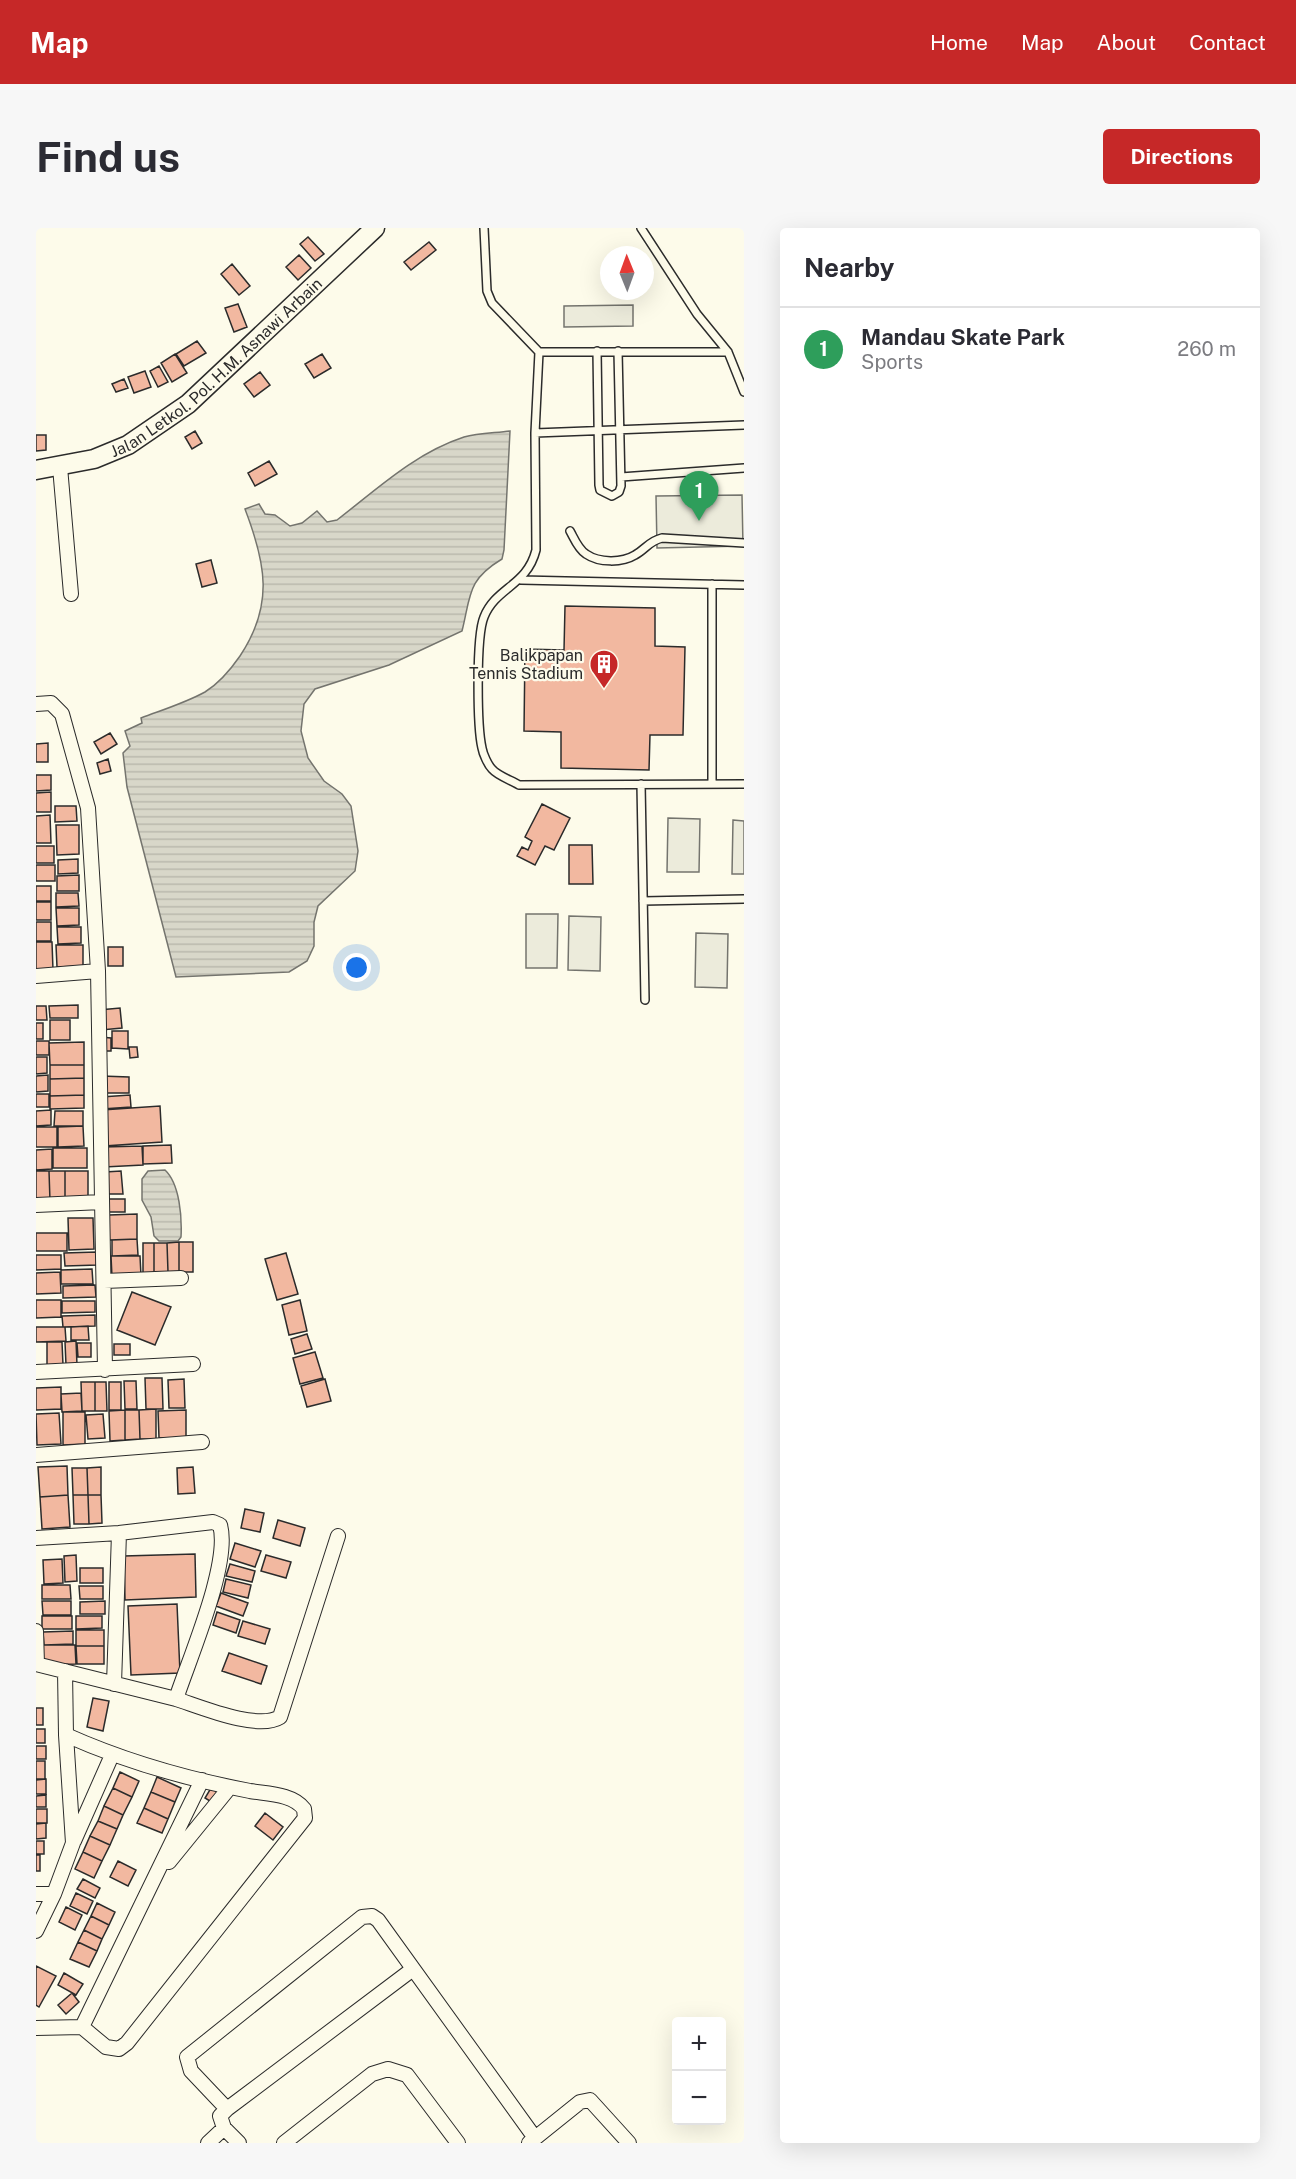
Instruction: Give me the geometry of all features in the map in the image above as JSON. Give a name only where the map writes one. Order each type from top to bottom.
[{"type":"street","name":"Jalan Letkol. Pol. H.M. Asnawi Arbain","points":[[36,470],[94,459],[128,445],[188,404],[375,228]]},
{"type":"street","points":[[60,467],[71,594]]},
{"type":"street","points":[[36,704],[51,703],[62,714],[88,808],[98,972],[105,1370]]},
{"type":"street","points":[[36,976],[98,972]]},
{"type":"street","points":[[36,1205],[102,1202]]},
{"type":"street","points":[[104,1281],[181,1278]]},
{"type":"street","points":[[36,1372],[193,1364]]},
{"type":"street","points":[[36,1455],[202,1442]]},
{"type":"street","points":[[36,1538],[119,1533],[213,1522],[220,1526],[223,1537],[221,1563],[176,1699]]},
{"type":"street","points":[[114,1684],[119,1533]]},
{"type":"street","points":[[36,1631],[36,1664],[176,1699],[257,1723],[271,1723],[280,1718],[338,1536]]},
{"type":"street","points":[[65,1671],[66,1735],[73,1843]]},
{"type":"street","points":[[36,2028],[82,2027],[106,2047],[119,2049],[127,2043],[303,1824],[304,1809],[292,1799],[230,1787],[112,1755],[66,1735]]},
{"type":"street","points":[[36,1930],[54,1894],[73,1843],[112,1755]]},
{"type":"street","points":[[82,2027],[202,1780]]},
{"type":"street","points":[[154,1880],[230,1787]]},
{"type":"street","points":[[36,1894],[54,1894]]},
{"type":"street","points":[[227,2109],[191,2071],[187,2057],[362,1917],[372,1916],[378,1920],[413,1969],[532,2141],[580,2102],[590,2100],[629,2143]]},
{"type":"street","points":[[239,2143],[224,2128],[220,2118],[227,2109],[413,1969]]},
{"type":"street","points":[[284,2143],[372,2074],[388,2069],[407,2075],[458,2143]]},
{"type":"street","points":[[208,2143],[224,2128]]},
{"type":"lane","points":[[484,228],[487,291],[492,303],[539,352],[535,433],[536,550],[532,564],[521,580],[506,590],[484,615],[478,642],[482,749],[492,770],[519,785],[744,784]]},
{"type":"lane","points":[[641,228],[697,314],[728,352],[744,392]]},
{"type":"lane","points":[[597,351],[600,490],[612,496],[619,492],[621,477],[618,351]]},
{"type":"lane","points":[[539,352],[728,352]]},
{"type":"lane","points":[[535,433],[744,425]]},
{"type":"lane","points":[[621,477],[744,468]]},
{"type":"lane","points":[[570,531],[585,553],[598,559],[616,561],[636,555],[652,541],[662,538],[744,543]]},
{"type":"lane","points":[[521,580],[744,585]]},
{"type":"lane","points":[[712,584],[712,784]]},
{"type":"lane","points":[[641,784],[645,1000]]},
{"type":"lane","points":[[644,901],[744,899]]},
{"type":"shaded area","points":[[633,305],[633,326],[564,327],[564,306]]},
{"type":"shaded area","points":[[510,431],[502,559],[482,574],[472,589],[462,631],[389,665],[315,689],[304,704],[301,731],[308,758],[324,781],[342,794],[351,806],[358,851],[355,871],[318,906],[314,922],[314,946],[307,961],[289,972],[176,977],[127,787],[123,753],[130,746],[125,731],[142,723],[141,718],[190,700],[210,689],[233,666],[251,637],[262,602],[263,584],[258,548],[245,509],[259,504],[265,514],[275,515],[290,526],[302,523],[317,511],[327,522],[337,520],[397,473],[429,452],[464,437]]},
{"type":"shaded area","points":[[742,495],[743,546],[657,548],[656,496]]},
{"type":"shaded area","points":[[668,818],[700,819],[699,872],[667,872]]},
{"type":"shaded area","points":[[733,820],[744,821],[744,874],[732,874]]},
{"type":"shaded area","points":[[526,914],[558,914],[557,968],[526,968]]},
{"type":"shaded area","points":[[569,916],[601,917],[600,971],[568,970]]},
{"type":"shaded area","points":[[696,933],[728,934],[727,988],[695,987]]},
{"type":"shaded area","points":[[165,1170],[174,1184],[179,1202],[181,1237],[178,1241],[159,1241],[154,1236],[151,1217],[142,1200],[142,1179],[148,1171]]},
{"type":"building","points":[[308,237],[324,254],[315,261],[300,244]]},
{"type":"building","points":[[429,242],[436,250],[411,270],[404,262]]},
{"type":"building","points":[[299,255],[311,268],[298,280],[286,267]]},
{"type":"building","points":[[232,264],[250,286],[239,295],[221,274]]},
{"type":"building","points":[[238,304],[247,327],[234,332],[225,308]]},
{"type":"building","points":[[197,341],[206,353],[184,366],[176,354]]},
{"type":"building","points":[[175,354],[187,373],[172,382],[161,363]]},
{"type":"building","points":[[322,354],[331,368],[314,378],[305,364]]},
{"type":"building","points":[[159,366],[168,382],[158,387],[150,371]]},
{"type":"building","points":[[145,371],[151,387],[134,393],[128,377]]},
{"type":"building","points":[[260,372],[270,385],[254,397],[244,384]]},
{"type":"building","points":[[124,379],[128,388],[116,392],[112,384]]},
{"type":"building","points":[[195,431],[202,443],[192,449],[185,437]]},
{"type":"building","points":[[36,435],[46,435],[46,450],[36,451]]},
{"type":"building","points":[[269,461],[277,474],[255,486],[248,473]]},
{"type":"building","points":[[211,560],[217,583],[202,587],[196,564]]},
{"type":"building","name":"Balikpapan Tennis Stadium","points":[[565,606],[655,608],[655,646],[685,647],[683,735],[650,735],[649,770],[561,768],[561,732],[524,731],[525,649],[564,650]]},
{"type":"building","points":[[110,733],[117,744],[101,754],[94,742]]},
{"type":"building","points":[[48,743],[48,762],[36,762],[36,744]]},
{"type":"building","points":[[108,759],[111,771],[100,774],[97,763]]},
{"type":"building","points":[[36,775],[51,775],[51,790],[36,791]]},
{"type":"building","points":[[51,792],[51,812],[36,812],[36,793]]},
{"type":"building","points":[[542,804],[570,818],[554,850],[545,846],[535,865],[517,856],[522,847],[528,850],[532,841],[525,837]]},
{"type":"building","points":[[55,806],[76,806],[77,821],[55,822]]},
{"type":"building","points":[[50,815],[51,843],[36,843],[36,816]]},
{"type":"building","points":[[56,825],[79,825],[79,854],[57,855]]},
{"type":"building","points":[[569,845],[592,845],[593,884],[569,884]]},
{"type":"building","points":[[36,846],[54,846],[54,863],[36,863]]},
{"type":"building","points":[[78,859],[78,873],[58,874],[58,860]]},
{"type":"building","points":[[36,865],[55,865],[55,881],[36,881]]},
{"type":"building","points":[[79,875],[79,891],[57,891],[57,876]]},
{"type":"building","points":[[36,886],[51,886],[51,901],[36,901]]},
{"type":"building","points":[[56,893],[78,893],[79,906],[56,907]]},
{"type":"building","points":[[36,902],[51,902],[51,920],[36,920]]},
{"type":"building","points":[[56,908],[79,908],[79,925],[57,926]]},
{"type":"building","points":[[36,922],[51,922],[51,941],[36,941]]},
{"type":"building","points":[[57,927],[81,927],[81,943],[58,944]]},
{"type":"building","points":[[36,942],[52,942],[53,970],[36,970]]},
{"type":"building","points":[[56,945],[83,945],[83,966],[57,967]]},
{"type":"building","points":[[108,947],[123,947],[123,966],[108,966]]},
{"type":"building","points":[[78,1005],[78,1018],[50,1018],[49,1006]]},
{"type":"building","points":[[36,1006],[46,1006],[47,1020],[36,1020]]},
{"type":"building","points":[[120,1008],[122,1028],[101,1030],[99,1010]]},
{"type":"building","points":[[50,1020],[70,1020],[70,1040],[50,1040]]},
{"type":"building","points":[[36,1023],[43,1023],[43,1039],[36,1039]]},
{"type":"building","points":[[112,1031],[128,1031],[128,1049],[112,1048]]},
{"type":"building","points":[[100,1037],[111,1038],[111,1051],[100,1051]]},
{"type":"building","points":[[36,1041],[49,1041],[49,1055],[36,1055]]},
{"type":"building","points":[[84,1042],[84,1065],[50,1065],[49,1043]]},
{"type":"building","points":[[129,1047],[137,1047],[138,1057],[130,1058]]},
{"type":"building","points":[[36,1057],[47,1057],[47,1073],[36,1074]]},
{"type":"building","points":[[50,1065],[84,1065],[84,1078],[50,1079]]},
{"type":"building","points":[[48,1075],[48,1091],[36,1092],[36,1076]]},
{"type":"building","points":[[101,1076],[129,1077],[129,1093],[101,1093]]},
{"type":"building","points":[[84,1078],[84,1095],[50,1096],[50,1079]]},
{"type":"building","points":[[36,1094],[49,1094],[49,1107],[36,1107]]},
{"type":"building","points":[[84,1095],[84,1108],[50,1109],[50,1096]]},
{"type":"building","points":[[130,1095],[131,1107],[102,1109],[101,1097]]},
{"type":"building","points":[[160,1106],[162,1142],[104,1146],[102,1110]]},
{"type":"building","points":[[51,1110],[51,1125],[36,1126],[36,1111]]},
{"type":"building","points":[[55,1111],[83,1111],[83,1126],[54,1126]]},
{"type":"building","points":[[83,1126],[84,1146],[58,1147],[58,1127]]},
{"type":"building","points":[[36,1127],[57,1127],[57,1147],[36,1147]]},
{"type":"building","points":[[171,1145],[172,1163],[143,1164],[143,1146]]},
{"type":"building","points":[[142,1146],[143,1165],[104,1167],[103,1147]]},
{"type":"building","points":[[53,1148],[87,1148],[87,1168],[53,1168]]},
{"type":"building","points":[[52,1149],[52,1169],[36,1170],[36,1150]]},
{"type":"building","points":[[36,1171],[49,1171],[50,1201],[36,1201]]},
{"type":"building","points":[[49,1171],[65,1171],[65,1201],[50,1201]]},
{"type":"building","points":[[65,1171],[88,1171],[88,1200],[65,1201]]},
{"type":"building","points":[[121,1171],[123,1194],[106,1194],[105,1172]]},
{"type":"building","points":[[108,1199],[125,1199],[125,1212],[108,1212]]},
{"type":"building","points":[[137,1214],[137,1239],[109,1240],[109,1215]]},
{"type":"building","points":[[68,1218],[93,1218],[94,1249],[69,1250]]},
{"type":"building","points":[[36,1233],[67,1233],[67,1251],[36,1251]]},
{"type":"building","points":[[137,1239],[138,1255],[112,1256],[112,1240]]},
{"type":"building","points":[[179,1242],[193,1242],[193,1272],[179,1272]]},
{"type":"building","points":[[179,1242],[179,1272],[168,1272],[167,1243]]},
{"type":"building","points":[[143,1243],[154,1243],[154,1273],[143,1273]]},
{"type":"building","points":[[154,1243],[167,1243],[168,1272],[154,1273]]},
{"type":"building","points":[[97,1252],[98,1265],[65,1266],[64,1253]]},
{"type":"building","points":[[286,1253],[298,1294],[277,1300],[265,1259]]},
{"type":"building","points":[[36,1255],[61,1255],[61,1269],[36,1270]]},
{"type":"building","points":[[111,1256],[140,1256],[141,1276],[112,1277]]},
{"type":"building","points":[[92,1269],[93,1284],[61,1284],[61,1270]]},
{"type":"building","points":[[60,1272],[61,1293],[36,1294],[36,1273]]},
{"type":"building","points":[[95,1285],[96,1297],[63,1298],[63,1286]]},
{"type":"building","points":[[132,1292],[171,1307],[155,1345],[117,1330]]},
{"type":"building","points":[[36,1300],[61,1300],[61,1317],[36,1318]]},
{"type":"building","points":[[300,1300],[307,1331],[289,1335],[282,1305]]},
{"type":"building","points":[[62,1301],[95,1301],[95,1312],[62,1313]]},
{"type":"building","points":[[95,1315],[95,1326],[63,1327],[62,1316]]},
{"type":"building","points":[[88,1326],[89,1340],[71,1340],[71,1327]]},
{"type":"building","points":[[36,1327],[65,1327],[66,1341],[36,1342]]},
{"type":"building","points":[[307,1334],[312,1349],[295,1354],[291,1339]]},
{"type":"building","points":[[76,1341],[77,1365],[66,1365],[65,1342]]},
{"type":"building","points":[[47,1342],[62,1342],[63,1365],[47,1366]]},
{"type":"building","points":[[77,1343],[91,1343],[91,1357],[78,1357]]},
{"type":"building","points":[[114,1344],[130,1344],[130,1355],[114,1355]]},
{"type":"building","points":[[315,1352],[323,1378],[300,1384],[293,1358]]},
{"type":"building","points":[[145,1378],[162,1378],[163,1409],[146,1409]]},
{"type":"building","points":[[184,1379],[185,1408],[169,1408],[168,1380]]},
{"type":"building","points":[[325,1379],[331,1401],[307,1407],[301,1386]]},
{"type":"building","points":[[124,1381],[136,1381],[137,1409],[125,1409]]},
{"type":"building","points":[[81,1382],[95,1382],[95,1411],[82,1411]]},
{"type":"building","points":[[95,1382],[106,1382],[107,1411],[95,1411]]},
{"type":"building","points":[[109,1382],[121,1382],[121,1410],[109,1410]]},
{"type":"building","points":[[61,1387],[61,1409],[36,1410],[36,1388]]},
{"type":"building","points":[[81,1393],[82,1411],[62,1412],[61,1394]]},
{"type":"building","points":[[156,1409],[156,1439],[140,1439],[139,1410]]},
{"type":"building","points":[[125,1410],[139,1410],[140,1439],[125,1440]]},
{"type":"building","points":[[125,1410],[125,1440],[110,1441],[109,1411]]},
{"type":"building","points":[[186,1410],[186,1438],[159,1438],[158,1411]]},
{"type":"building","points":[[63,1412],[85,1412],[85,1444],[63,1445]]},
{"type":"building","points":[[59,1413],[61,1444],[37,1445],[36,1414]]},
{"type":"building","points":[[103,1414],[105,1438],[88,1439],[86,1415]]},
{"type":"building","points":[[67,1466],[68,1495],[40,1497],[38,1467]]},
{"type":"building","points":[[101,1467],[101,1495],[88,1495],[87,1468]]},
{"type":"building","points":[[193,1467],[195,1493],[178,1494],[177,1468]]},
{"type":"building","points":[[72,1468],[87,1468],[88,1495],[73,1495]]},
{"type":"building","points":[[68,1495],[70,1527],[42,1529],[40,1497]]},
{"type":"building","points":[[73,1495],[88,1495],[89,1524],[74,1524]]},
{"type":"building","points":[[88,1495],[101,1495],[102,1523],[89,1524]]},
{"type":"building","points":[[245,1509],[264,1513],[260,1532],[241,1528]]},
{"type":"building","points":[[278,1520],[305,1528],[300,1546],[273,1538]]},
{"type":"building","points":[[235,1543],[261,1551],[255,1567],[230,1559]]},
{"type":"building","points":[[195,1554],[196,1597],[125,1600],[124,1556]]},
{"type":"building","points":[[76,1555],[77,1581],[65,1582],[64,1556]]},
{"type":"building","points":[[266,1555],[291,1562],[286,1578],[261,1571]]},
{"type":"building","points":[[62,1559],[63,1583],[44,1584],[43,1560]]},
{"type":"building","points":[[230,1564],[255,1571],[252,1582],[226,1576]]},
{"type":"building","points":[[80,1568],[103,1568],[103,1583],[80,1583]]},
{"type":"building","points":[[226,1579],[251,1585],[248,1598],[223,1592]]},
{"type":"building","points":[[42,1585],[70,1585],[71,1599],[42,1599]]},
{"type":"building","points":[[79,1586],[103,1586],[103,1599],[80,1599]]},
{"type":"building","points":[[221,1593],[248,1603],[243,1616],[216,1606]]},
{"type":"building","points":[[42,1601],[71,1601],[71,1615],[43,1615]]},
{"type":"building","points":[[105,1601],[105,1614],[80,1614],[80,1602]]},
{"type":"building","points":[[177,1604],[180,1673],[131,1675],[128,1606]]},
{"type":"building","points":[[217,1612],[240,1620],[236,1633],[213,1625]]},
{"type":"building","points":[[42,1616],[72,1616],[72,1629],[42,1629]]},
{"type":"building","points":[[76,1616],[102,1616],[102,1628],[76,1629]]},
{"type":"building","points":[[243,1621],[270,1629],[265,1644],[238,1636]]},
{"type":"building","points":[[76,1630],[104,1630],[104,1646],[76,1646]]},
{"type":"building","points":[[73,1631],[73,1644],[44,1645],[43,1632]]},
{"type":"building","points":[[43,1645],[75,1645],[76,1664],[43,1665]]},
{"type":"building","points":[[76,1646],[104,1646],[104,1664],[77,1664]]},
{"type":"building","points":[[229,1653],[267,1666],[261,1684],[222,1671]]},
{"type":"building","points":[[93,1698],[109,1701],[103,1731],[87,1727]]},
{"type":"building","points":[[36,1708],[43,1708],[43,1725],[36,1725]]},
{"type":"building","points":[[36,1729],[45,1729],[45,1743],[36,1743]]},
{"type":"building","points":[[36,1746],[46,1746],[46,1759],[36,1759]]},
{"type":"building","points":[[36,1761],[45,1761],[45,1779],[36,1779]]},
{"type":"building","points":[[120,1772],[139,1781],[132,1797],[113,1788]]},
{"type":"building","points":[[157,1777],[181,1788],[175,1802],[151,1792]]},
{"type":"building","points":[[46,1779],[46,1794],[36,1794],[36,1780]]},
{"type":"building","points":[[113,1788],[132,1797],[123,1815],[104,1806]]},
{"type":"building","points":[[211,1788],[219,1793],[213,1803],[205,1798]]},
{"type":"building","points":[[151,1792],[175,1802],[168,1819],[144,1808]]},
{"type":"building","points":[[46,1795],[46,1807],[36,1807],[36,1796]]},
{"type":"building","points":[[104,1806],[123,1815],[117,1829],[98,1821]]},
{"type":"building","points":[[144,1808],[168,1819],[162,1833],[137,1823]]},
{"type":"building","points":[[36,1809],[47,1809],[47,1823],[36,1823]]},
{"type":"building","points":[[265,1813],[283,1827],[273,1840],[255,1826]]},
{"type":"building","points":[[98,1821],[117,1829],[110,1845],[90,1836]]},
{"type":"building","points":[[46,1823],[46,1838],[36,1839],[36,1824]]},
{"type":"building","points":[[90,1836],[110,1845],[102,1861],[83,1852]]},
{"type":"building","points":[[36,1841],[44,1841],[44,1854],[36,1854]]},
{"type":"building","points":[[83,1852],[102,1861],[94,1878],[75,1869]]},
{"type":"building","points":[[36,1855],[40,1855],[40,1871],[36,1871]]},
{"type":"building","points":[[118,1861],[136,1870],[128,1886],[110,1877]]},
{"type":"building","points":[[83,1879],[100,1888],[95,1898],[77,1889]]},
{"type":"building","points":[[76,1893],[93,1901],[87,1914],[70,1906]]},
{"type":"building","points":[[97,1903],[115,1912],[109,1925],[91,1916]]},
{"type":"building","points":[[66,1907],[82,1915],[75,1930],[59,1922]]},
{"type":"building","points":[[91,1916],[109,1925],[102,1939],[84,1930]]},
{"type":"building","points":[[84,1930],[102,1939],[97,1951],[78,1942]]},
{"type":"building","points":[[78,1942],[97,1951],[89,1967],[70,1959]]},
{"type":"building","points":[[36,1966],[56,1976],[39,2007],[36,2005]]},
{"type":"building","points":[[64,1973],[83,1984],[76,1995],[58,1985]]},
{"type":"building","points":[[72,1993],[79,2002],[66,2014],[58,2005]]},
{"type":"place","name":"Mandau Skate Park","points":[[699,521]]},
{"type":"place","name":"Balikpapan Tennis Stadium","points":[[604,690]]}]
